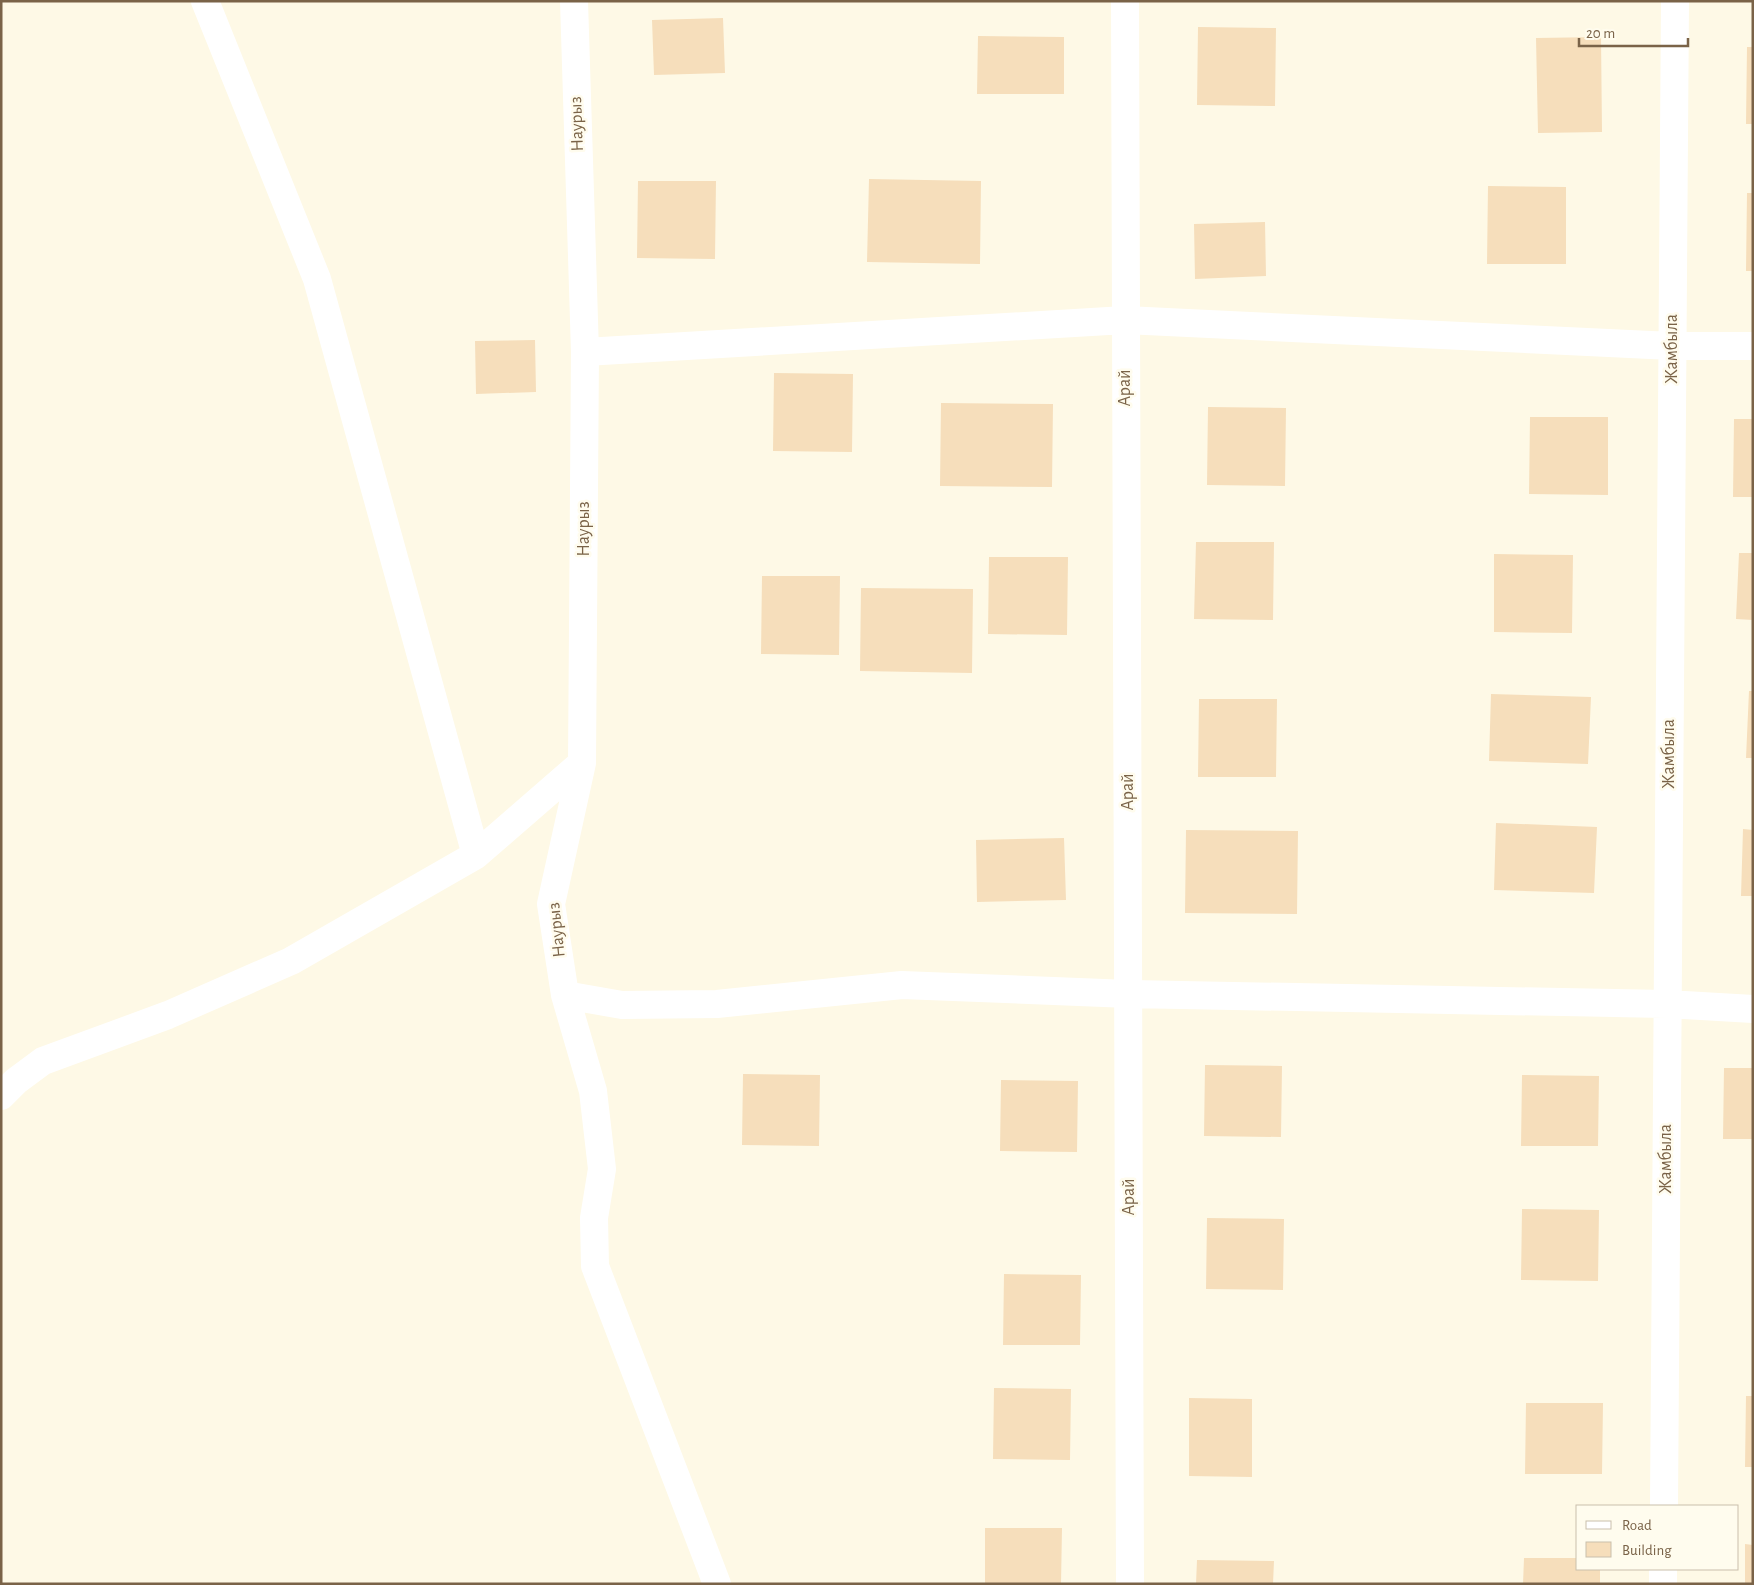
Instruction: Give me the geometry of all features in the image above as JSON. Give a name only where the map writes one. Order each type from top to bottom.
[{"type":"street","points":[[204,1],[317,279],[476,855]]},
{"type":"street","name":"Наурыз","points":[[574,1],[585,352],[582,763],[551,904],[565,995],[593,1092],[602,1169],[594,1218],[595,1266],[717,1584]]},
{"type":"street","name":"Арай","points":[[1125,1],[1124,320],[1129,994],[1130,1584]]},
{"type":"street","name":"Жамбыла","points":[[1664,1505],[1674,1]]},
{"type":"street","points":[[585,352],[1124,320],[1672,346],[1753,346]]},
{"type":"street","points":[[1,1096],[16,1081],[43,1061],[168,1015],[290,962],[476,855],[582,763]]},
{"type":"street","points":[[565,995],[622,1005],[717,1004],[902,985],[1129,994],[1667,1004],[1753,1009]]},
{"type":"street","points":[[1663,1570],[1663,1584]]},
{"type":"building","points":[[723,18],[725,73],[654,75],[652,20]]},
{"type":"building","points":[[1198,27],[1276,28],[1275,106],[1197,105]]},
{"type":"building","points":[[978,36],[1064,37],[1064,94],[977,94]]},
{"type":"building","points":[[1601,37],[1602,132],[1538,133],[1536,38]]},
{"type":"building","points":[[1747,47],[1753,47],[1753,124],[1746,124]]},
{"type":"building","points":[[869,179],[981,181],[980,264],[867,262]]},
{"type":"building","points":[[638,181],[716,181],[715,259],[637,258]]},
{"type":"building","points":[[1488,186],[1566,187],[1566,264],[1487,264]]},
{"type":"building","points":[[1747,193],[1753,193],[1753,271],[1746,271]]},
{"type":"building","points":[[1265,222],[1266,276],[1195,279],[1194,224]]},
{"type":"building","points":[[535,340],[536,392],[476,394],[475,341]]},
{"type":"building","points":[[774,373],[853,374],[852,452],[773,451]]},
{"type":"building","points":[[941,403],[1053,404],[1052,487],[940,486]]},
{"type":"building","points":[[1208,407],[1286,408],[1285,486],[1207,485]]},
{"type":"building","points":[[1530,417],[1608,417],[1608,495],[1529,494]]},
{"type":"building","points":[[1734,419],[1753,419],[1753,497],[1733,497]]},
{"type":"building","points":[[1196,542],[1274,542],[1273,620],[1194,619]]},
{"type":"building","points":[[1739,553],[1753,553],[1753,620],[1736,619]]},
{"type":"building","points":[[1494,554],[1573,555],[1572,633],[1494,632]]},
{"type":"building","points":[[989,557],[1068,557],[1067,635],[988,634]]},
{"type":"building","points":[[762,576],[840,576],[839,655],[761,654]]},
{"type":"building","points":[[861,588],[973,589],[972,673],[860,671]]},
{"type":"building","points":[[1749,691],[1753,691],[1753,758],[1746,758]]},
{"type":"building","points":[[1491,694],[1591,697],[1588,764],[1489,761]]},
{"type":"building","points":[[1199,699],[1277,699],[1276,777],[1198,777]]},
{"type":"building","points":[[1496,823],[1597,827],[1594,893],[1494,890]]},
{"type":"building","points":[[1743,829],[1753,830],[1753,896],[1741,896]]},
{"type":"building","points":[[1186,830],[1298,831],[1297,914],[1185,913]]},
{"type":"building","points":[[1064,838],[1066,900],[977,902],[976,840]]},
{"type":"building","points":[[1205,1065],[1282,1066],[1281,1137],[1204,1136]]},
{"type":"building","points":[[1724,1068],[1753,1068],[1753,1139],[1723,1139]]},
{"type":"building","points":[[743,1074],[820,1075],[819,1146],[742,1145]]},
{"type":"building","points":[[1522,1075],[1599,1076],[1598,1146],[1521,1146]]},
{"type":"building","points":[[1001,1080],[1078,1081],[1077,1152],[1000,1151]]},
{"type":"building","points":[[1522,1209],[1599,1210],[1598,1281],[1521,1280]]},
{"type":"building","points":[[1207,1218],[1284,1219],[1283,1290],[1206,1289]]},
{"type":"building","points":[[1004,1274],[1081,1275],[1080,1345],[1003,1345]]},
{"type":"building","points":[[994,1388],[1071,1389],[1070,1460],[993,1459]]},
{"type":"building","points":[[1746,1396],[1753,1396],[1753,1467],[1745,1467]]},
{"type":"building","points":[[1189,1398],[1252,1399],[1252,1477],[1189,1476]]},
{"type":"building","points":[[1526,1403],[1603,1403],[1602,1474],[1525,1474]]},
{"type":"building","points":[[985,1528],[1062,1528],[1061,1584],[985,1584]]},
{"type":"building","points":[[1745,1544],[1753,1545],[1753,1584],[1745,1584]]},
{"type":"building","points":[[1524,1558],[1576,1558],[1576,1570],[1600,1570],[1600,1584],[1523,1584]]},
{"type":"building","points":[[1197,1560],[1274,1561],[1273,1584],[1196,1584]]}]
